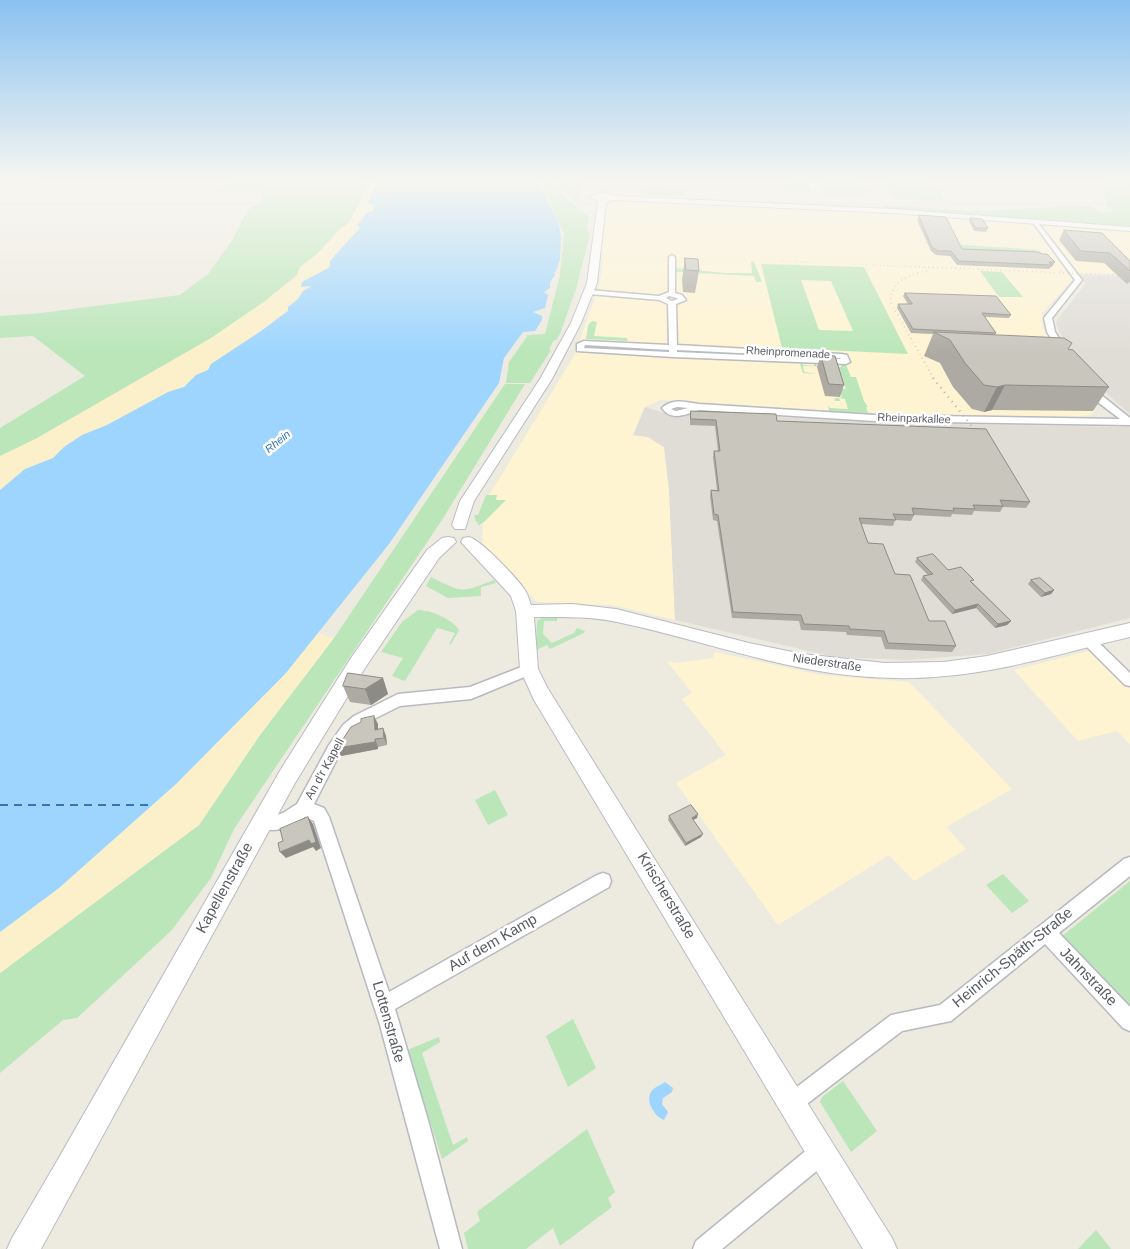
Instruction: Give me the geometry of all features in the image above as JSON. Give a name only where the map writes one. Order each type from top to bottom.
[{"type":"street","points":[[459,536],[467,501],[546,379],[576,322],[588,294],[593,276],[597,238]]},
{"type":"street","points":[[1048,238],[1079,280],[1077,285],[1048,318],[1051,332],[1069,358]]},
{"type":"street","points":[[672,258],[672,294]]},
{"type":"street","points":[[588,294],[662,298],[664,295],[672,294],[682,298],[678,302],[672,303],[666,302],[662,298]]},
{"type":"street","points":[[672,303],[672,351]]},
{"type":"street","name":"Rheinpromenade","points":[[672,351],[584,343],[581,344],[580,349],[672,351],[841,356],[844,357],[846,362],[672,351]]},
{"type":"street","points":[[1082,379],[1098,398],[1129,422]]},
{"type":"street","points":[[1087,421],[1099,415],[1098,398]]},
{"type":"street","name":"Rheinparkallee","points":[[698,408],[874,418],[1129,422]]},
{"type":"street","name":"Krischerstraße","points":[[459,536],[486,557],[518,593],[525,611],[529,669],[541,694],[881,1249]]},
{"type":"street","name":"Kapellenstraße","points":[[23,1249],[321,720],[433,554],[459,536]]},
{"type":"street","name":"Niederstraße","points":[[525,611],[572,610],[609,614],[802,661],[834,666],[885,670],[918,670],[965,666],[1130,630]]},
{"type":"street","points":[[1088,640],[1130,681]]},
{"type":"street","name":"An d'r Kapell","points":[[262,822],[272,825],[297,815],[303,809],[334,750],[348,729],[359,720],[398,700],[471,693],[529,669]]},
{"type":"street","name":"Lottenstraße","points":[[303,809],[318,813],[340,880],[353,908],[384,1005],[451,1249]]},
{"type":"street","name":"Heinrich-Späth-Straße","points":[[792,1104],[898,1022],[944,1014],[1130,865]]},
{"type":"street","name":"Auf dem Kamp","points":[[384,1005],[603,881]]},
{"type":"street","name":"Jahnstraße","points":[[1046,932],[1130,1021]]},
{"type":"street","points":[[704,1249],[822,1152]]},
{"type":"shaded area","points":[[603,238],[1130,238],[1130,274],[1070,273],[1073,279],[1042,313],[1043,327],[1081,391],[1095,410],[1091,415],[1078,417],[986,416],[829,411],[660,400],[645,407],[633,435],[648,437],[664,447],[669,490],[675,620],[612,605],[537,602],[483,543],[482,507],[574,356],[599,287],[604,256],[600,253]]},
{"type":"shaded area","points":[[1081,275],[1130,277],[1130,414],[1100,388],[1059,332],[1056,322],[1085,284]]},
{"type":"shaded area","points":[[645,407],[680,418],[696,412],[882,423],[1130,427],[1130,618],[988,654],[908,660],[835,657],[675,620],[669,490],[664,447],[648,437],[633,435]]},
{"type":"shaded area","points":[[1092,650],[1130,688],[1130,744],[1117,731],[1078,741],[1014,670]]},
{"type":"shaded area","points":[[715,652],[821,675],[909,682],[1012,789],[946,827],[966,849],[914,881],[889,855],[778,925],[676,783],[726,755],[682,699],[692,693],[667,661],[677,663],[713,658]]},
{"type":"green space","points":[[233,238],[344,238],[334,255],[0,490],[0,428],[85,376],[33,336],[0,338],[0,316],[41,313],[180,295],[208,274]]},
{"type":"green space","points":[[564,238],[589,238],[576,289],[560,334],[554,340],[549,349],[551,350],[530,383],[506,383],[509,362],[528,335],[545,334],[560,275]]},
{"type":"green space","points":[[923,242],[1041,250],[1013,252],[965,250]]},
{"type":"green space","points":[[751,261],[754,262],[762,282],[756,282],[754,276],[676,272],[676,268],[725,273],[752,273]]},
{"type":"green space","points":[[761,264],[864,267],[908,354],[782,348]],"holes":[[[801,280],[831,281],[853,331],[819,330]]]},
{"type":"green space","points":[[980,271],[1002,272],[1023,297],[999,297]]},
{"type":"green space","points":[[592,321],[597,322],[594,336],[627,338],[628,341],[586,339],[588,325]]},
{"type":"green space","points":[[802,363],[803,365],[814,366],[814,364],[817,366],[841,367],[841,365],[846,365],[851,377],[856,377],[868,407],[866,407],[868,413],[829,411],[828,405],[830,408],[848,409],[845,399],[839,398],[840,401],[835,401],[834,399],[842,397],[839,389],[846,389],[843,381],[834,367],[803,366],[804,372],[818,374],[803,373],[800,364]]},
{"type":"green space","points":[[505,384],[525,384],[442,520],[234,829],[211,878],[171,931],[77,1018],[63,1020],[0,1073],[0,973],[199,825],[260,735],[334,638]]},
{"type":"green space","points":[[486,495],[497,495],[496,500],[506,500],[479,525],[474,515],[478,515]]},
{"type":"green space","points":[[431,577],[450,586],[462,589],[468,589],[494,580],[496,583],[481,587],[481,596],[448,598],[426,586]]},
{"type":"green space","points":[[418,610],[441,616],[459,630],[451,644],[449,644],[455,633],[437,628],[405,681],[392,676],[403,658],[381,652],[402,622]]},
{"type":"green space","points":[[557,616],[557,621],[544,621],[543,634],[552,643],[574,633],[577,628],[585,631],[584,633],[550,649],[547,645],[536,650],[537,621],[543,617]]},
{"type":"green space","points":[[495,790],[508,815],[488,825],[475,800]]},
{"type":"green space","points":[[1003,874],[1029,901],[1012,913],[986,885]]},
{"type":"green space","points":[[1130,881],[1130,1008],[1061,937]]},
{"type":"green space","points":[[573,1019],[596,1068],[568,1087],[546,1036]]},
{"type":"green space","points":[[439,1037],[440,1042],[422,1053],[453,1145],[467,1137],[468,1141],[442,1159],[407,1050]]},
{"type":"green space","points":[[843,1081],[877,1131],[851,1152],[820,1102],[822,1097]]},
{"type":"green space","points":[[587,1129],[615,1192],[608,1198],[612,1207],[560,1246],[553,1228],[526,1249],[468,1249],[464,1233],[480,1221],[477,1212]]},
{"type":"green space","points":[[1096,1230],[1111,1249],[1078,1249]]},
{"type":"sand","points":[[331,238],[350,238],[334,255],[331,267],[313,285],[303,291],[298,299],[288,307],[288,310],[212,364],[208,370],[196,375],[184,387],[168,392],[107,425],[82,435],[64,447],[53,458],[0,490],[0,456],[37,438],[211,338],[265,301],[297,275],[300,267],[318,253]]},
{"type":"sand","points":[[318,633],[334,638],[260,735],[199,825],[0,973],[0,932],[59,888],[176,784],[286,673]]},
{"type":"water","name":"Rhein","points":[[351,238],[561,238],[560,259],[554,272],[555,275],[550,282],[550,288],[544,292],[548,295],[545,308],[533,312],[542,316],[542,320],[535,331],[523,332],[504,358],[499,383],[389,544],[286,673],[176,784],[59,888],[0,932],[0,490],[25,469],[53,458],[64,447],[82,435],[107,425],[168,392],[184,387],[196,375],[208,370],[211,364],[288,311],[288,307],[298,299],[303,291],[312,286],[301,287],[302,282],[330,267],[330,261]]},
{"type":"water","points":[[665,1082],[673,1088],[672,1092],[663,1098],[662,1104],[668,1112],[664,1120],[654,1112],[649,1096],[652,1090]]},
{"type":"building","points":[[928,238],[957,238],[962,249],[1039,252],[1047,254],[1055,262],[1049,262],[1052,265],[959,261],[951,251],[938,251],[932,247]]},
{"type":"building","points":[[1071,238],[1107,238],[1130,261],[1130,271],[1110,253],[1081,251]]},
{"type":"building","points":[[685,258],[698,259],[699,271],[686,270]]},
{"type":"building","points":[[905,293],[996,296],[1011,315],[982,313],[996,333],[913,329],[898,304],[912,304]]},
{"type":"building","points":[[934,332],[1064,338],[1072,343],[1068,349],[1073,350],[1109,387],[1005,385],[997,387],[984,385],[965,363],[950,340]]},
{"type":"building","points":[[821,355],[835,356],[844,385],[829,384]]},
{"type":"building","points":[[691,411],[776,414],[777,421],[986,429],[1030,502],[1000,500],[1003,506],[973,505],[975,509],[953,508],[954,511],[912,508],[914,515],[893,514],[896,520],[859,518],[868,543],[883,544],[895,574],[910,575],[929,621],[945,621],[956,646],[888,643],[884,631],[850,629],[849,626],[804,624],[801,615],[733,612],[718,515],[714,514],[711,490],[719,491],[714,451],[720,451],[716,420],[691,419]]},
{"type":"building","points":[[933,554],[948,570],[961,567],[974,580],[970,581],[1011,621],[998,624],[978,604],[955,610],[923,576],[933,574],[917,558]]},
{"type":"building","points":[[1040,578],[1054,590],[1045,593],[1031,580]]},
{"type":"building","points":[[348,673],[383,678],[365,689],[343,686]]},
{"type":"building","points":[[374,716],[375,730],[383,728],[384,738],[375,739],[375,742],[337,748],[351,727],[361,722],[361,719]]},
{"type":"building","points":[[691,805],[698,814],[692,818],[703,834],[686,843],[669,816]]},
{"type":"building","points":[[308,817],[316,842],[311,844],[309,840],[280,852],[278,843],[283,841],[280,829]]},
{"type":"ferry route","points":[[0,805],[153,805]]},
{"type":"railway","points":[[780,261],[808,262]]},
{"type":"railway","points":[[852,264],[935,268]]},
{"type":"railway","points":[[906,266],[1130,276]]},
{"type":"railway","points":[[927,271],[913,274],[901,280],[891,295],[891,303],[934,379]]},
{"type":"railway","points":[[933,378],[979,435]]}]
